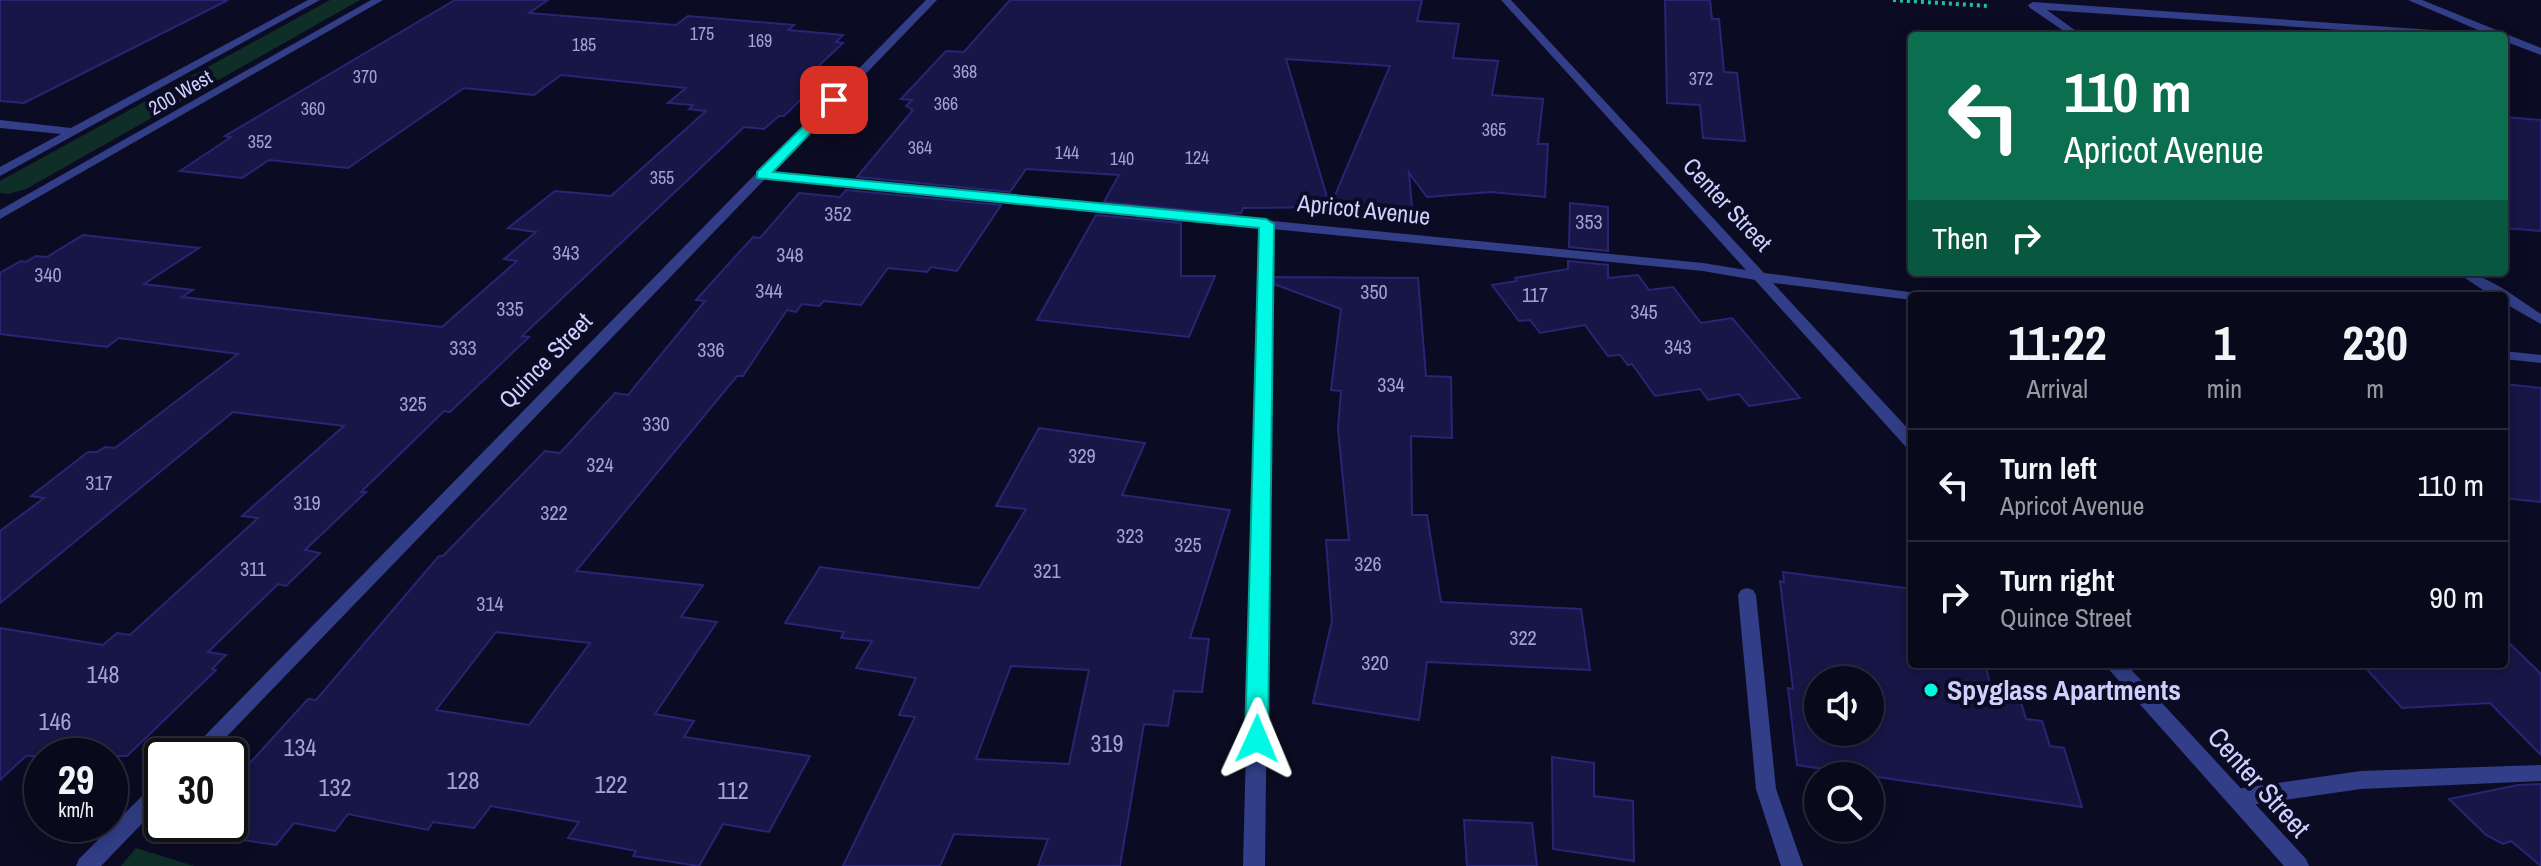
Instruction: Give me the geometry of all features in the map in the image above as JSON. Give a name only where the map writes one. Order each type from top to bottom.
[{"type":"street","name":"200 West","points":[[0,172],[315,0]]},
{"type":"street","name":"200 West","points":[[0,215],[378,0]]},
{"type":"street","name":"Quince Street","points":[[213,738],[932,0]]},
{"type":"street","name":"Center Street","points":[[1506,0],[1908,439]]},
{"type":"street","points":[[2413,0],[2490,32]]},
{"type":"street","points":[[2030,3],[2072,32]]},
{"type":"street","points":[[2030,3],[2422,32]]},
{"type":"street","points":[[2508,38],[2541,42]]},
{"type":"street","points":[[2508,39],[2541,52]]},
{"type":"street","points":[[0,124],[74,132]]},
{"type":"street","name":"Apricot Avenue","points":[[762,175],[1703,267],[1762,278],[1908,296]]},
{"type":"street","points":[[1254,866],[1266,224]]},
{"type":"street","points":[[2469,276],[2495,292]]},
{"type":"street","points":[[2508,300],[2541,320]]},
{"type":"street","points":[[2508,355],[2541,359]]},
{"type":"street","points":[[1747,595],[1766,789],[1792,866]]},
{"type":"street","name":"Center Street","points":[[2118,668],[2298,866]]},
{"type":"street","points":[[2236,798],[2361,780],[2541,773]]},
{"type":"street","points":[[87,866],[144,807]]},
{"type":"path","points":[[1893,0],[1988,6]]},
{"type":"green space","points":[[330,0],[360,0],[26,189],[0,193],[0,181]]},
{"type":"green space","points":[[136,848],[194,866],[121,866]]},
{"type":"building","points":[[0,0],[228,0],[24,103],[0,101]]},
{"type":"building","points":[[455,0],[548,0],[529,13],[676,25],[688,16],[794,25],[788,30],[843,35],[836,42],[843,43],[809,75],[824,77],[784,116],[779,116],[764,129],[744,127],[522,336],[529,337],[450,412],[444,411],[361,492],[366,492],[305,550],[320,553],[286,586],[278,584],[208,652],[226,655],[212,669],[216,670],[128,755],[128,738],[24,738],[24,758],[0,780],[0,628],[103,645],[117,633],[130,635],[258,518],[242,516],[344,426],[233,412],[0,603],[0,531],[44,498],[31,496],[88,452],[97,452],[105,447],[115,448],[238,354],[119,338],[107,347],[0,334],[0,273],[21,261],[26,262],[36,256],[47,257],[83,235],[199,248],[144,284],[193,290],[182,297],[442,327],[517,261],[504,259],[536,232],[508,228],[555,191],[611,196],[706,111],[689,109],[693,105],[668,103],[686,88],[561,75],[534,95],[464,88],[348,168],[269,160],[242,178],[180,171],[231,137],[225,136]]},
{"type":"building","points":[[1010,0],[1422,0],[1417,21],[1459,24],[1453,58],[1498,61],[1492,95],[1543,99],[1538,144],[1548,144],[1545,197],[1491,192],[1427,197],[1409,173],[1412,207],[1328,210],[1330,207],[1243,208],[1241,213],[1227,214],[1104,202],[1119,175],[1026,169],[1010,192],[857,177],[913,110],[906,106],[912,100],[901,99],[946,51],[964,52]],"holes":[[[1286,59],[1390,66],[1330,207]]]},
{"type":"building","points":[[1665,0],[1710,0],[1712,19],[1719,19],[1724,72],[1737,73],[1745,141],[1703,138],[1700,105],[1667,103]]},
{"type":"building","points":[[2508,117],[2541,120],[2541,231],[2508,228]]},
{"type":"building","points":[[846,190],[1001,205],[957,271],[931,267],[927,272],[888,268],[861,305],[824,301],[819,306],[802,304],[796,312],[787,310],[743,376],[737,376],[576,571],[703,585],[681,617],[717,622],[655,714],[694,721],[684,737],[810,756],[769,832],[723,824],[699,866],[633,856],[636,851],[568,838],[579,822],[491,806],[474,828],[433,822],[428,830],[348,814],[335,831],[294,823],[276,845],[248,841],[248,765],[308,699],[316,700],[439,556],[443,556],[545,451],[560,453],[615,393],[628,395],[705,301],[696,300],[753,237],[760,238],[799,193],[840,197]],"holes":[[[496,632],[590,643],[529,725],[436,710]]]},
{"type":"building","points":[[1570,203],[1608,207],[1608,251],[1569,247]]},
{"type":"building","points":[[1096,215],[1181,223],[1181,276],[1215,276],[1189,337],[1037,320]]},
{"type":"building","points":[[1568,261],[1608,265],[1608,278],[1638,275],[1649,290],[1673,287],[1701,323],[1732,318],[1800,398],[1749,406],[1739,394],[1708,400],[1700,389],[1655,396],[1632,364],[1628,365],[1620,355],[1608,356],[1585,325],[1540,333],[1530,320],[1519,321],[1492,285],[1568,269]]},
{"type":"building","points":[[1274,277],[1418,278],[1426,376],[1451,377],[1452,438],[1411,436],[1412,515],[1427,515],[1441,602],[1581,609],[1590,670],[1427,662],[1419,720],[1313,703],[1332,621],[1326,540],[1349,540],[1338,429],[1341,391],[1331,390],[1341,309],[1274,284]]},
{"type":"building","points":[[2508,384],[2541,388],[2541,502],[2508,498]]},
{"type":"building","points":[[1039,428],[1145,443],[1122,495],[1230,510],[1190,638],[1209,639],[1202,692],[1174,691],[1168,726],[1144,724],[1120,866],[1038,866],[1048,839],[954,834],[940,866],[843,866],[915,717],[899,715],[916,678],[856,668],[872,641],[841,638],[844,632],[785,623],[820,567],[979,588],[1026,509],[996,506]],"holes":[[[1011,666],[1089,670],[1069,764],[976,759]]]},
{"type":"building","name":"Spyglass Apartments","points":[[1783,572],[1908,588],[1908,668],[1986,668],[1993,695],[2020,699],[2026,719],[2042,721],[2050,746],[2064,748],[2082,807],[1884,778],[1884,762],[1804,762],[1804,766],[1797,765],[1788,688],[1793,689],[1780,581],[1784,582]]},
{"type":"building","points":[[2508,642],[2541,674],[2541,755],[2490,703],[2402,708],[2366,668],[2508,668]]},
{"type":"building","points":[[1552,757],[1594,763],[1594,796],[1633,801],[1634,861],[1553,849]]},
{"type":"building","points":[[2541,784],[2541,866],[2511,841],[2503,844],[2486,835],[2449,799],[2518,785]]},
{"type":"building","points":[[1464,820],[1532,823],[1537,866],[1467,866]]},
{"type":"place","name":"Spyglass Apartments","points":[[1931,690]]},
{"type":"route","points":[[834,100],[762,175],[1266,224],[1257,739]]}]
